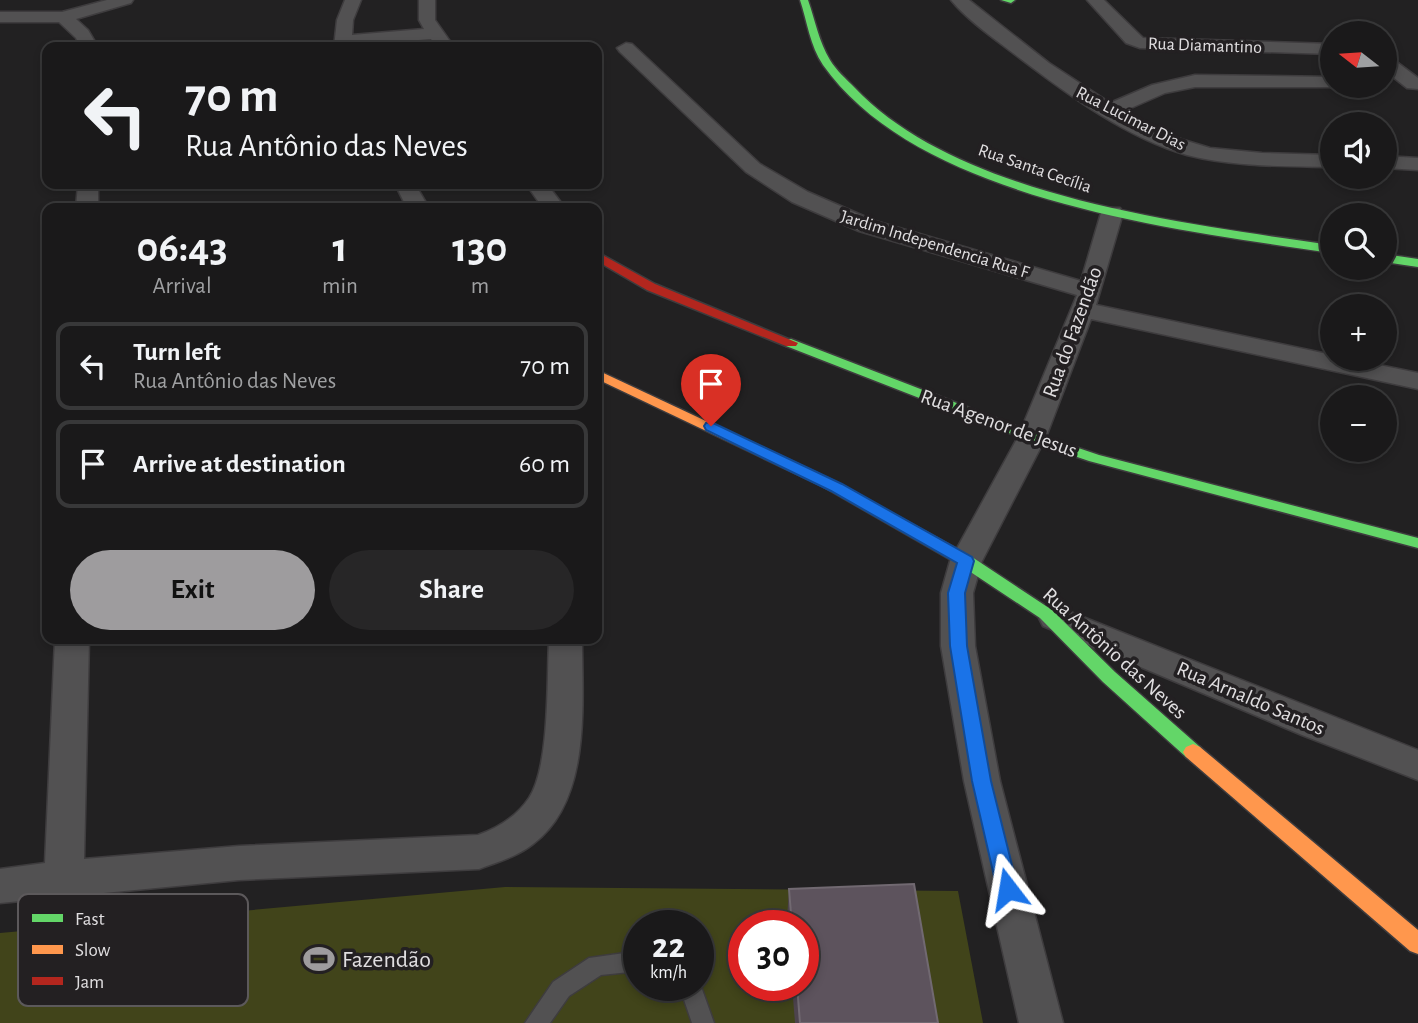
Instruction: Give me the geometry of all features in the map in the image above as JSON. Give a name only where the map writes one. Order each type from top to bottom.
[{"type":"street","points":[[0,17],[63,17],[125,0]]},
{"type":"street","points":[[343,42],[345,20],[353,0]]},
{"type":"street","points":[[427,0],[427,20],[441,40]]},
{"type":"street","name":"Rua Santa Cecília","points":[[804,0],[811,31],[829,67],[872,115],[939,154],[1031,189],[1112,213],[1320,247]]},
{"type":"street","name":"Rua Lucimar Dias","points":[[959,0],[1026,56],[1108,111],[1160,137],[1192,150],[1264,159],[1320,161]]},
{"type":"street","points":[[1005,0],[1012,0]]},
{"type":"street","name":"Rua Diamantino","points":[[1095,0],[1132,39],[1140,43],[1320,49]]},
{"type":"street","points":[[63,17],[86,42]]},
{"type":"street","points":[[392,42],[441,40]]},
{"type":"street","name":"Jardim Independencia Rua F","points":[[626,48],[753,168],[800,197],[867,226],[1087,301],[1418,382]]},
{"type":"street","points":[[1397,70],[1416,83]]},
{"type":"street","points":[[1108,111],[1175,83],[1320,83]]},
{"type":"street","points":[[1397,83],[1416,83]]},
{"type":"street","points":[[1397,163],[1418,164]]},
{"type":"street","name":"Rua do Fazendão","points":[[1041,1023],[982,781],[965,690],[957,593],[966,561],[1032,437],[1087,301],[1112,213]]},
{"type":"street","name":"Rua Agenor de Jesus","points":[[602,259],[651,287],[691,304],[1032,437],[1094,458],[1198,487],[1418,543]]},
{"type":"street","points":[[1397,260],[1418,263]]},
{"type":"street","name":"Rua Antônio das Neves","points":[[602,376],[825,482],[966,561],[1046,614],[1109,677],[1170,732],[1418,944]]},
{"type":"street","name":"Rua Arnaldo Santos","points":[[1046,614],[1418,765]]},
{"type":"street","points":[[64,878],[72,644]]},
{"type":"street","points":[[0,886],[303,857],[479,852],[517,836],[533,823],[548,802],[556,781],[561,745],[565,644]]},
{"type":"lane","points":[[536,1023],[561,989],[597,965],[623,963]]},
{"type":"lane","points":[[695,1001],[702,1023]]},
{"type":"green space","name":"Fazendão","points":[[505,887],[958,891],[983,1023],[0,1023],[0,933],[18,931],[18,1006],[248,1006],[248,910]]},
{"type":"building","points":[[914,884],[938,1023],[800,1023],[798,1001],[819,1001],[819,910],[791,910],[789,889]]},
{"type":"traffic: fast","points":[[804,0],[817,43],[828,65],[870,110],[925,146],[989,175],[1059,198],[1132,216],[1320,247]]},
{"type":"traffic: fast","points":[[1005,0],[1011,0]]},
{"type":"traffic: fast","points":[[1397,260],[1418,263]]},
{"type":"traffic: fast","points":[[791,343],[1032,437],[1094,458],[1418,543]]},
{"type":"traffic: fast","points":[[829,484],[966,561],[1046,614],[1109,677],[1193,752]]},
{"type":"traffic: slow","points":[[602,376],[829,484]]},
{"type":"traffic: slow","points":[[1193,752],[1418,944]]},
{"type":"traffic: jam","points":[[602,259],[651,287],[791,343]]},
{"type":"place","name":"Fazendão","points":[[319,959]]},
{"type":"route","points":[[711,426],[836,487],[966,561],[957,593],[958,646],[982,781],[1008,889]]}]
